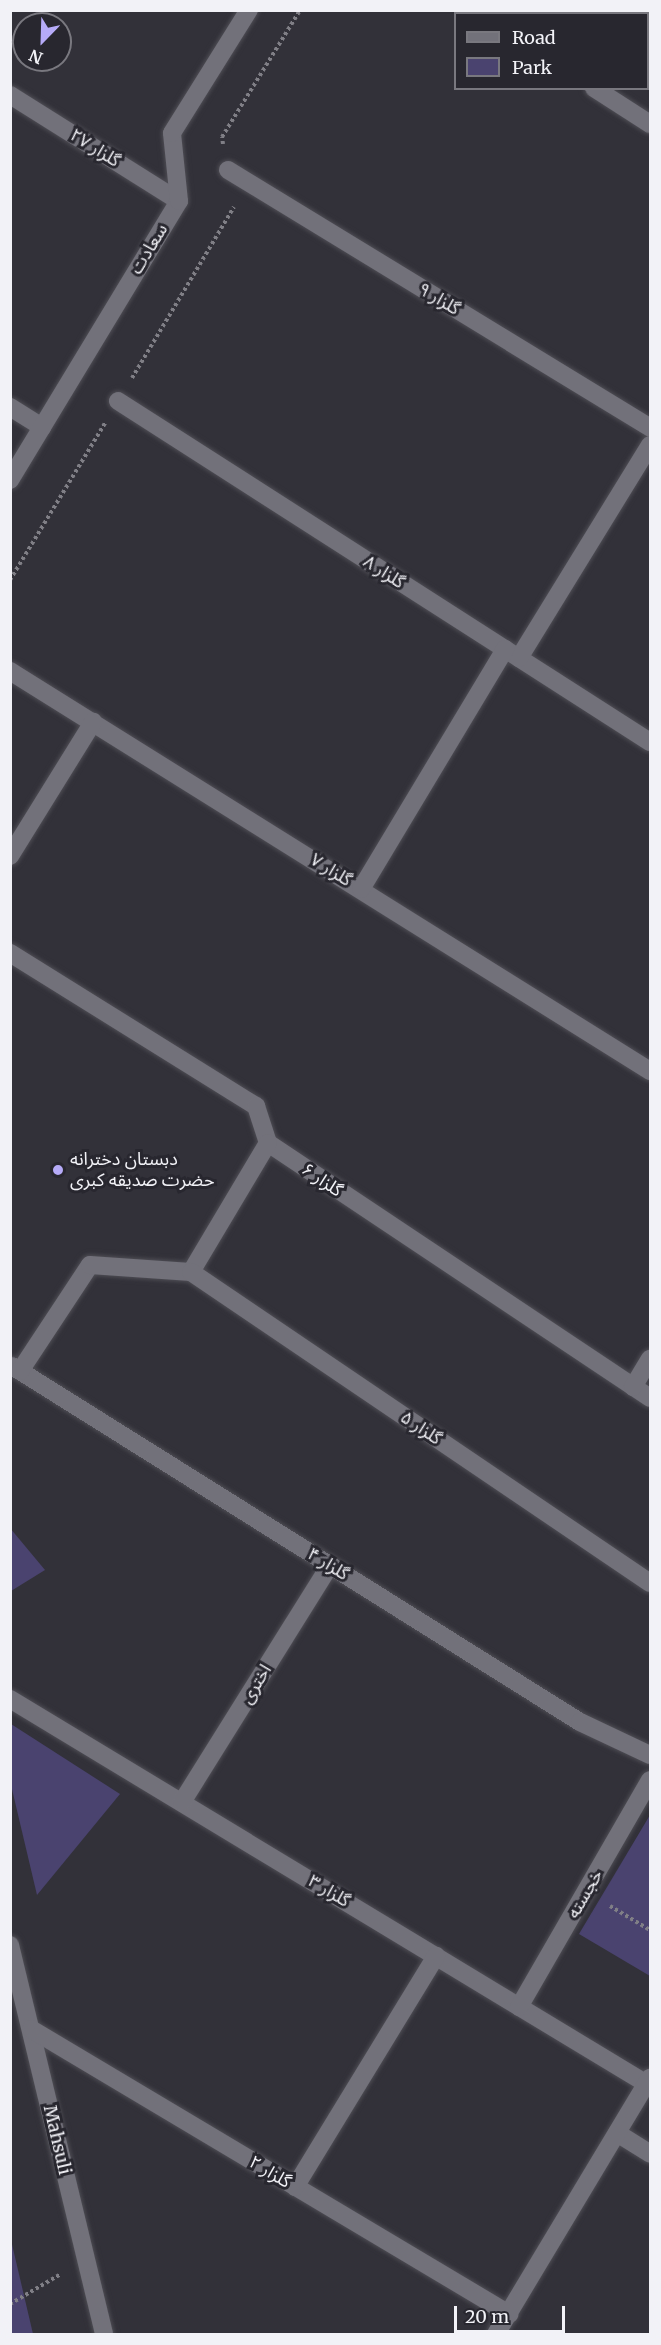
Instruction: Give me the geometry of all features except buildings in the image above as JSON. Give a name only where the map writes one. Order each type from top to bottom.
[{"type":"street","points":[[179,201],[172,133],[249,10]]},
{"type":"street","points":[[597,90],[651,124]]},
{"type":"street","name":"گلزار ۲۷","points":[[10,95],[179,201]]},
{"type":"street","name":"گلزار ۹","points":[[228,170],[651,428]]},
{"type":"street","name":"سعادت","points":[[10,480],[179,201]]},
{"type":"street","name":"گلزار ۸","points":[[118,401],[651,742]]},
{"type":"street","points":[[10,407],[42,427]]},
{"type":"street","points":[[361,889],[651,444]]},
{"type":"street","name":"گلزار ۷","points":[[10,670],[651,1071]]},
{"type":"street","points":[[10,855],[93,722]]},
{"type":"street","points":[[10,953],[256,1106],[268,1143],[191,1272],[90,1265],[15,1368]]},
{"type":"street","name":"گلزار ۶","points":[[268,1143],[651,1398]]},
{"type":"street","name":"گلزار ۵","points":[[191,1272],[651,1583]]},
{"type":"street","points":[[633,1387],[651,1359]]},
{"type":"street","name":"گلزار ۴","points":[[15,1368],[580,1722],[651,1755]]},
{"type":"street","name":"اختری","points":[[182,1802],[330,1565]]},
{"type":"street","name":"گلزار ۳","points":[[10,1699],[519,2007],[649,2081]]},
{"type":"street","name":"خجسته","points":[[519,2007],[651,1780]]},
{"type":"street","name":"Mahsuli","points":[[10,1945],[104,2334]]},
{"type":"street","points":[[295,2187],[436,1956]]},
{"type":"street","name":"گلزار ۲","points":[[31,2029],[509,2314]]},
{"type":"street","points":[[496,2334],[649,2081]]},
{"type":"street","points":[[617,2133],[651,2154]]},
{"type":"path","points":[[10,580],[234,207],[222,137],[300,10]]},
{"type":"path","points":[[586,1891],[651,1930]]},
{"type":"path","points":[[10,2304],[86,2259]]},
{"type":"green space","points":[[10,1528],[45,1570],[11,1591],[10,1591]]},
{"type":"green space","points":[[11,1724],[120,1794],[37,1895],[11,1785]]},
{"type":"green space","points":[[650,1815],[650,1976],[579,1934]]},
{"type":"green space","points":[[11,2240],[33,2334],[11,2334]]},
{"type":"place","name":"دبستان دخترانه حضرت صدیقه کبری","points":[[58,1170]]}]
